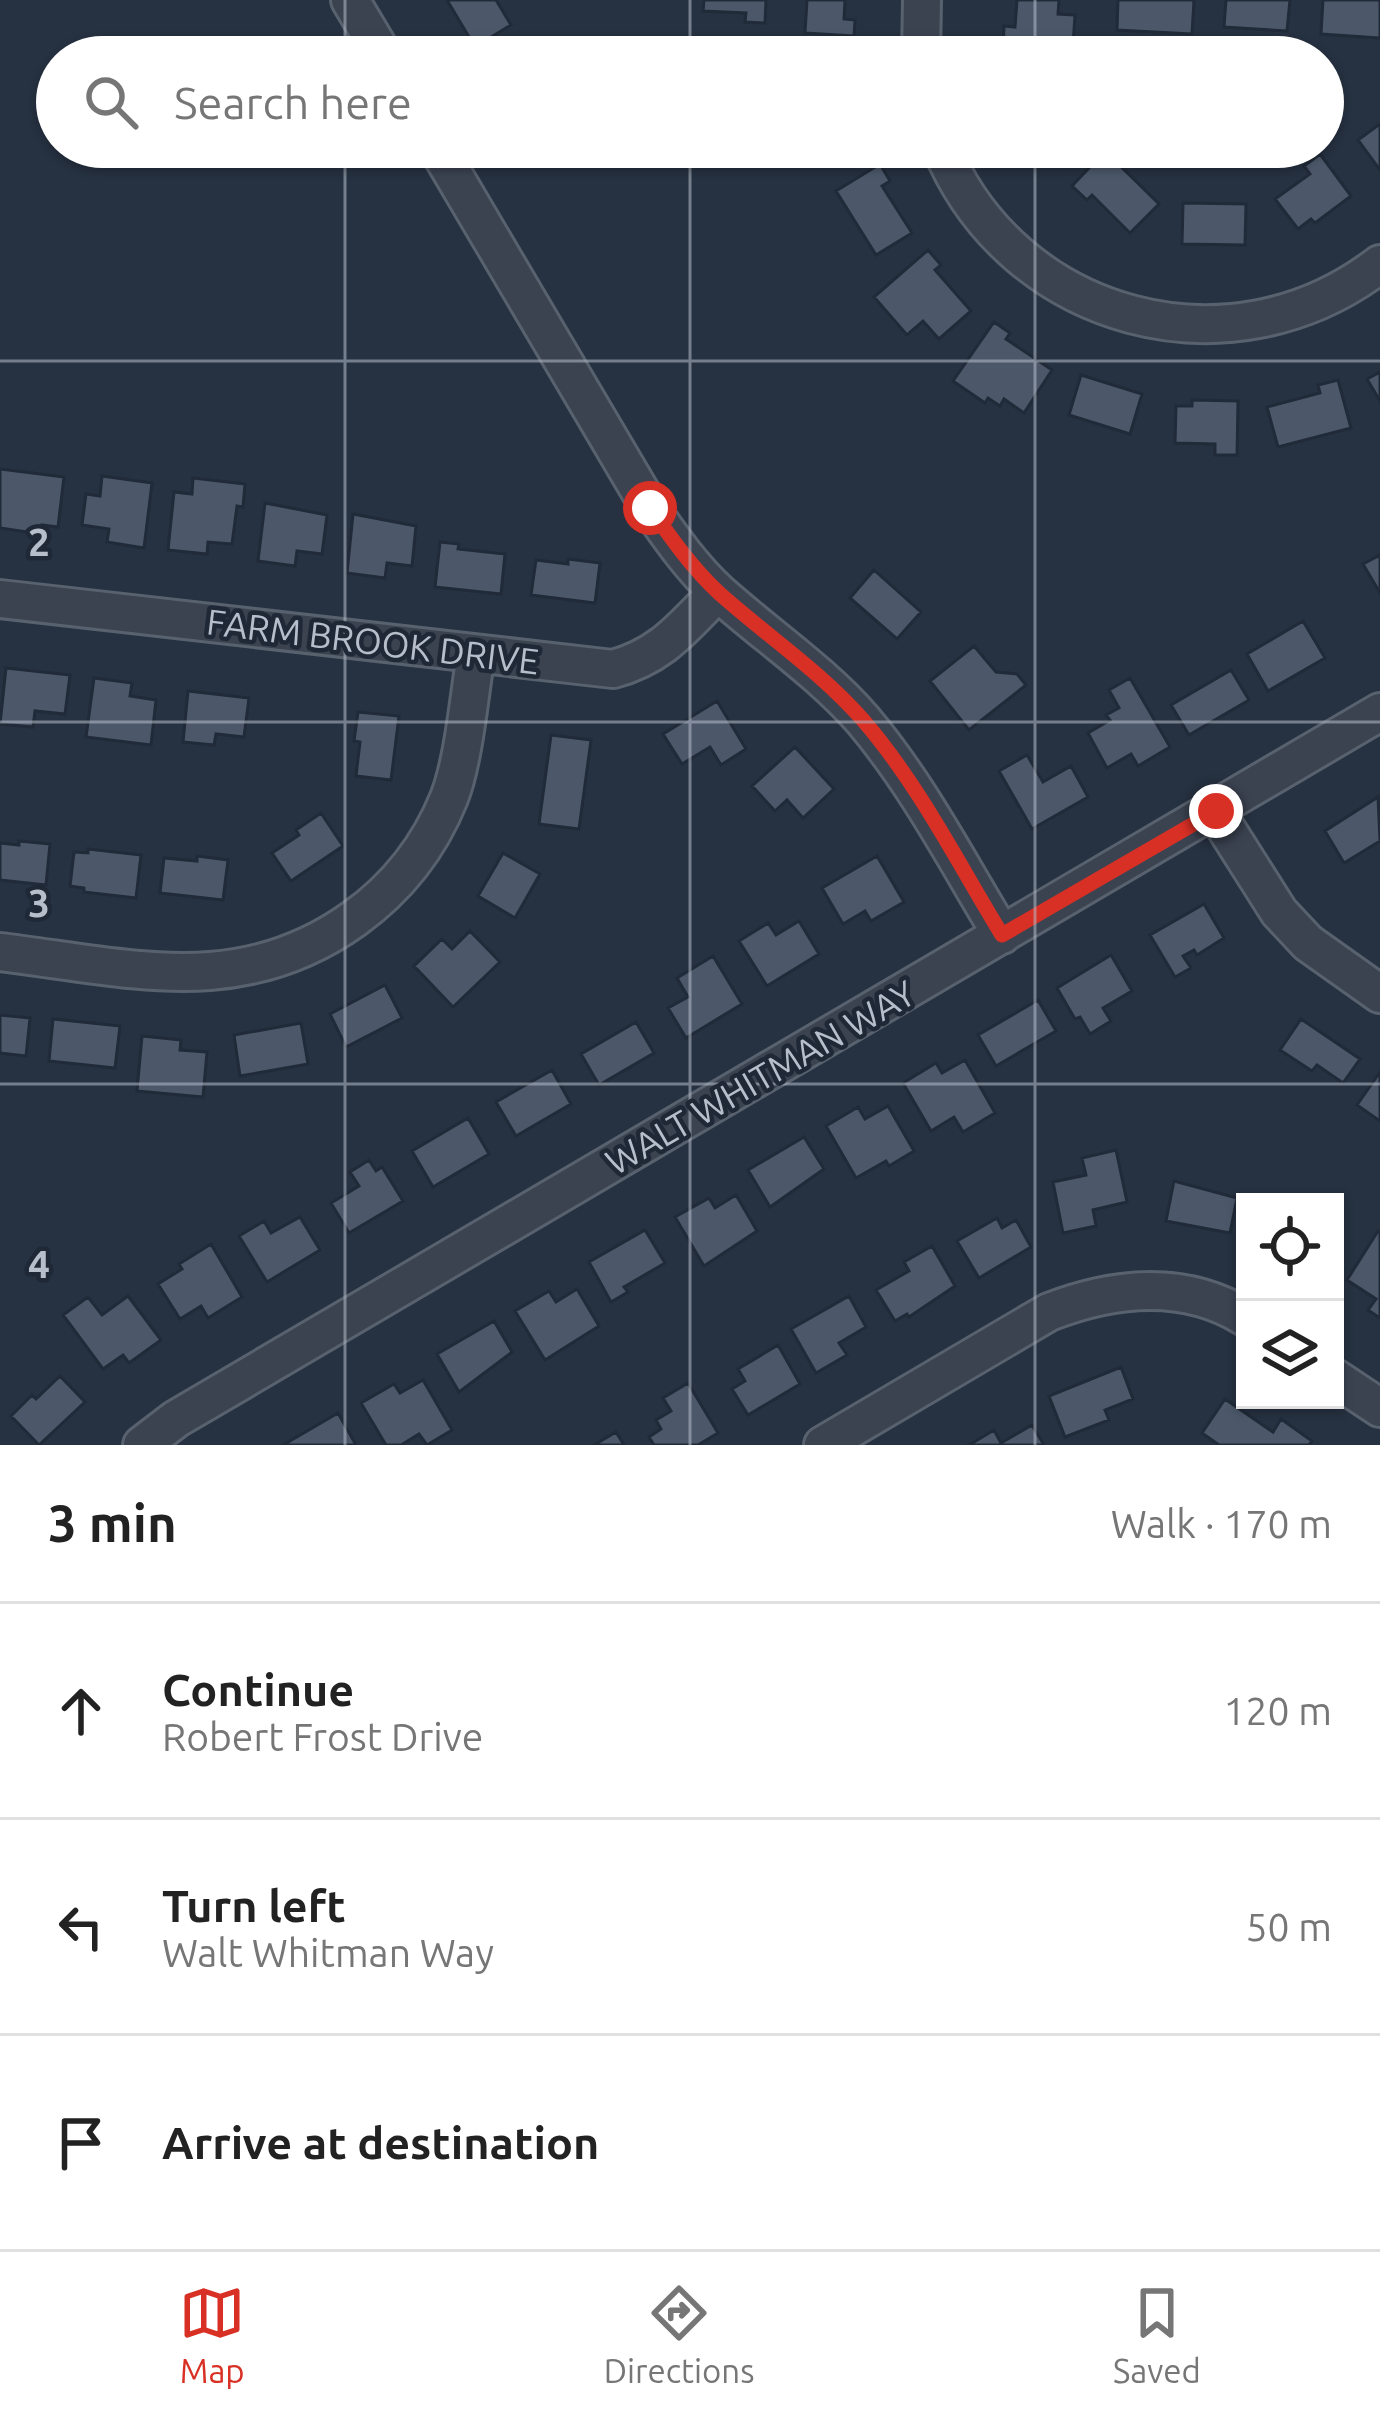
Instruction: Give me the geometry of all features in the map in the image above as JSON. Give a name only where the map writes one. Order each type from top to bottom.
[{"type":"street","points":[[350,0],[371,36]]},
{"type":"street","points":[[921,36],[922,0]]},
{"type":"street","points":[[449,168],[650,508],[683,554],[718,592],[810,667],[862,720],[908,780],[1002,935]]},
{"type":"street","points":[[953,168],[978,213],[1011,250],[1076,294],[1138,317],[1187,325],[1276,316],[1318,302],[1380,264]]},
{"type":"street","name":"FARM BROOK DRIVE","points":[[0,598],[613,669],[661,650],[718,592]]},
{"type":"street","points":[[0,952],[206,972],[295,952],[338,931],[393,885],[433,832],[451,793],[476,654]]},
{"type":"street","name":"WALT WHITMAN WAY","points":[[142,1445],[176,1419],[1380,712]]},
{"type":"street","points":[[1216,811],[1279,912],[1307,944],[1380,994]]},
{"type":"street","points":[[824,1445],[1049,1312],[1089,1296],[1167,1291],[1202,1298],[1236,1314]]},
{"type":"street","points":[[1344,1384],[1380,1408]]},
{"type":"building","points":[[447,0],[496,0],[511,25],[493,36],[468,36]]},
{"type":"building","points":[[704,0],[766,0],[765,23],[745,22],[746,13],[703,11]]},
{"type":"building","points":[[807,0],[845,0],[844,19],[855,20],[854,36],[805,33]]},
{"type":"building","points":[[1017,0],[1059,0],[1058,14],[1075,15],[1074,36],[1004,36],[1004,26],[1015,27]]},
{"type":"building","points":[[1118,0],[1194,0],[1192,34],[1117,30]]},
{"type":"building","points":[[1226,0],[1290,0],[1287,31],[1224,27]]},
{"type":"building","points":[[1323,0],[1380,0],[1380,38],[1321,34]]},
{"type":"building","points":[[1380,124],[1380,170],[1358,140]]},
{"type":"building","points":[[873,168],[882,168],[890,181],[882,186],[912,233],[876,255],[836,191]]},
{"type":"building","points":[[1089,168],[1122,168],[1159,204],[1130,233],[1092,195],[1087,200],[1072,186]]},
{"type":"building","points":[[1306,168],[1330,168],[1351,196],[1315,223],[1311,219],[1298,229],[1275,199],[1310,174]]},
{"type":"building","points":[[1183,203],[1246,204],[1245,245],[1182,244]]},
{"type":"building","points":[[928,250],[941,265],[935,270],[971,311],[939,339],[923,321],[907,335],[874,297]]},
{"type":"building","points":[[994,322],[1010,333],[1006,339],[1052,370],[1024,413],[1004,399],[1000,406],[988,398],[985,403],[953,381]]},
{"type":"building","points":[[1380,372],[1380,401],[1367,379]]},
{"type":"building","points":[[1081,375],[1142,394],[1130,434],[1069,415]]},
{"type":"building","points":[[1338,380],[1351,428],[1278,447],[1267,407],[1320,393],[1318,385]]},
{"type":"building","points":[[1192,400],[1238,401],[1237,455],[1215,455],[1215,444],[1175,443],[1176,406],[1192,406]]},
{"type":"building","points":[[0,469],[64,477],[58,527],[42,525],[41,534],[0,528]]},
{"type":"building","points":[[102,476],[152,483],[144,548],[107,542],[109,529],[82,525],[86,494],[100,496]]},
{"type":"building","points":[[193,478],[245,484],[232,544],[208,542],[207,554],[168,550],[174,492],[192,494]]},
{"type":"building","points":[[265,503],[327,515],[322,554],[297,551],[295,566],[258,561]]},
{"type":"building","points":[[353,514],[416,526],[412,566],[387,563],[385,578],[347,573]]},
{"type":"building","points":[[440,542],[459,544],[458,549],[505,554],[501,594],[435,587]]},
{"type":"building","points":[[1380,555],[1380,593],[1363,564]]},
{"type":"building","points":[[568,559],[600,563],[595,603],[531,595],[536,560],[568,564]]},
{"type":"building","points":[[874,570],[921,612],[897,639],[850,598]]},
{"type":"building","points":[[1303,621],[1325,658],[1268,691],[1247,654]]},
{"type":"building","points":[[974,646],[996,672],[1017,674],[1026,685],[969,730],[930,681]]},
{"type":"building","points":[[6,668],[70,675],[65,714],[35,711],[33,727],[0,724]]},
{"type":"building","points":[[1231,670],[1249,700],[1189,735],[1171,705]]},
{"type":"building","points":[[94,678],[132,683],[130,696],[156,700],[151,745],[86,737]]},
{"type":"building","points":[[1130,678],[1170,747],[1138,766],[1131,754],[1107,768],[1088,733],[1110,720],[1106,715],[1119,708],[1109,690]]},
{"type":"building","points":[[188,691],[249,698],[244,737],[216,734],[214,745],[183,742]]},
{"type":"building","points":[[717,701],[746,749],[721,765],[710,747],[682,764],[663,734]]},
{"type":"building","points":[[358,712],[399,716],[391,780],[356,776]]},
{"type":"building","points":[[551,735],[591,740],[579,829],[539,824]]},
{"type":"building","points":[[795,747],[834,789],[803,818],[787,800],[775,811],[752,786]]},
{"type":"building","points":[[1027,755],[1043,782],[1071,766],[1088,797],[1032,829],[999,771]]},
{"type":"building","points":[[1378,797],[1380,841],[1344,863],[1325,831]]},
{"type":"building","points":[[321,813],[343,846],[291,881],[272,853]]},
{"type":"building","points":[[19,841],[50,844],[46,885],[0,880],[0,843],[19,845]]},
{"type":"building","points":[[88,849],[141,855],[136,898],[70,886],[74,852],[88,853]]},
{"type":"building","points":[[503,853],[540,874],[515,918],[478,896]]},
{"type":"building","points":[[197,856],[228,860],[223,900],[160,893],[164,858],[197,861]]},
{"type":"building","points":[[877,856],[904,902],[871,921],[865,911],[843,924],[822,888]]},
{"type":"building","points":[[1204,904],[1224,938],[1197,955],[1194,950],[1183,956],[1191,968],[1175,977],[1150,935]]},
{"type":"building","points":[[799,921],[819,954],[767,986],[739,941],[768,923],[776,935]]},
{"type":"building","points":[[470,931],[500,962],[453,1007],[414,966],[442,939],[452,949]]},
{"type":"building","points":[[1111,955],[1132,991],[1103,1008],[1111,1021],[1090,1034],[1057,988]]},
{"type":"building","points":[[713,956],[742,1004],[686,1038],[668,1008],[688,997],[677,978]]},
{"type":"building","points":[[385,985],[402,1018],[346,1047],[330,1014]]},
{"type":"building","points":[[1038,1000],[1056,1031],[996,1066],[978,1035]]},
{"type":"building","points":[[0,1015],[30,1018],[26,1056],[0,1053]]},
{"type":"building","points":[[53,1019],[120,1026],[115,1068],[49,1061]]},
{"type":"building","points":[[1301,1019],[1360,1059],[1343,1083],[1317,1065],[1312,1071],[1280,1050]]},
{"type":"building","points":[[636,1022],[654,1053],[599,1085],[581,1054]]},
{"type":"building","points":[[301,1023],[308,1064],[240,1076],[234,1035]]},
{"type":"building","points":[[142,1036],[181,1040],[180,1050],[207,1052],[203,1097],[137,1091]]},
{"type":"building","points":[[965,1060],[995,1113],[963,1132],[954,1117],[931,1131],[903,1083],[936,1063],[942,1073]]},
{"type":"building","points":[[552,1070],[571,1104],[516,1136],[496,1102]]},
{"type":"building","points":[[1380,1072],[1380,1121],[1357,1105]]},
{"type":"building","points":[[888,1106],[914,1151],[856,1178],[826,1126],[858,1107],[865,1119]]},
{"type":"building","points":[[468,1118],[489,1154],[433,1187],[412,1151]]},
{"type":"building","points":[[804,1137],[824,1169],[770,1207],[748,1170]]},
{"type":"building","points":[[1116,1150],[1127,1202],[1093,1210],[1096,1226],[1063,1233],[1053,1182],[1086,1175],[1082,1158]]},
{"type":"building","points":[[369,1160],[376,1171],[382,1167],[403,1201],[349,1233],[331,1203],[359,1186],[350,1172]]},
{"type":"building","points":[[1174,1181],[1236,1198],[1230,1233],[1166,1221]]},
{"type":"building","points":[[736,1195],[757,1231],[704,1266],[675,1217],[709,1198],[715,1208]]},
{"type":"building","points":[[300,1217],[320,1250],[267,1282],[239,1236],[264,1221],[271,1233]]},
{"type":"building","points":[[997,1218],[1002,1228],[1016,1220],[1031,1247],[979,1278],[957,1241]]},
{"type":"building","points":[[645,1230],[665,1263],[624,1287],[628,1292],[611,1302],[589,1262]]},
{"type":"building","points":[[1378,1231],[1380,1318],[1368,1310],[1376,1299],[1347,1280]]},
{"type":"building","points":[[211,1244],[242,1297],[208,1318],[201,1306],[180,1319],[158,1284]]},
{"type":"building","points":[[932,1246],[955,1286],[895,1321],[876,1290],[909,1271],[904,1262]]},
{"type":"building","points":[[577,1289],[599,1326],[545,1360],[515,1311],[549,1291],[556,1302]]},
{"type":"building","points":[[128,1296],[161,1340],[129,1363],[123,1355],[103,1369],[63,1315],[88,1297],[102,1315]]},
{"type":"building","points":[[849,1296],[866,1327],[839,1343],[847,1355],[816,1373],[791,1329]]},
{"type":"building","points":[[494,1321],[512,1352],[459,1392],[437,1354]]},
{"type":"building","points":[[778,1345],[800,1384],[748,1415],[732,1389],[745,1381],[738,1369]]},
{"type":"building","points":[[1121,1367],[1133,1399],[1105,1410],[1109,1420],[1065,1437],[1049,1396]]},
{"type":"building","points":[[60,1376],[85,1402],[39,1445],[11,1416]]},
{"type":"building","points":[[423,1380],[452,1430],[427,1445],[419,1434],[401,1445],[386,1445],[361,1403],[394,1384],[400,1393]]},
{"type":"building","points":[[688,1383],[718,1433],[698,1445],[654,1445],[649,1437],[661,1429],[656,1420],[671,1411],[663,1398]]},
{"type":"building","points":[[1225,1399],[1273,1432],[1281,1419],[1312,1441],[1309,1445],[1219,1445],[1202,1433]]},
{"type":"building","points":[[338,1413],[356,1445],[283,1445]]},
{"type":"building","points":[[1032,1425],[1044,1445],[969,1445],[994,1430],[1001,1443]]},
{"type":"building","points":[[616,1432],[624,1445],[594,1445]]},
{"type":"route","points":[[650,508],[718,592],[810,667],[862,720],[908,780],[1002,935],[1216,811]]}]
